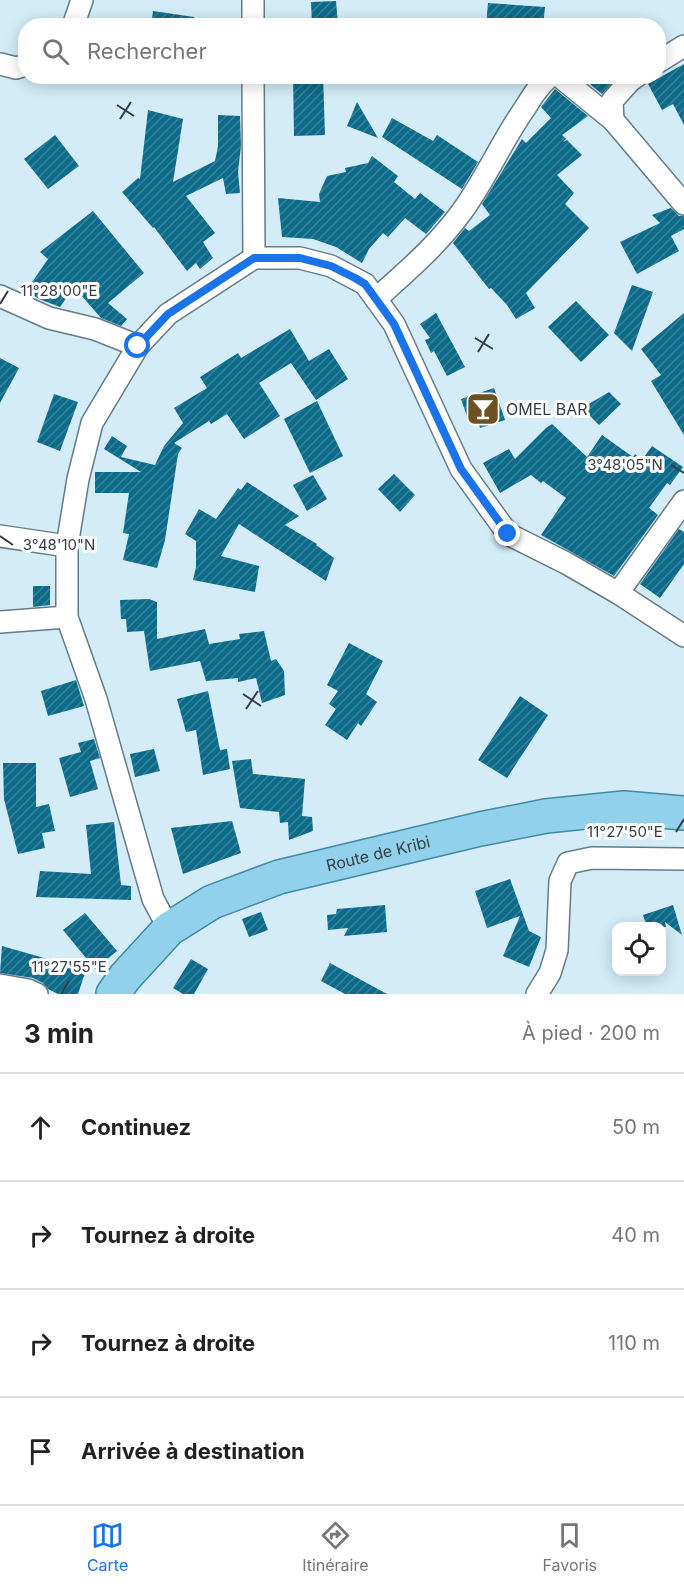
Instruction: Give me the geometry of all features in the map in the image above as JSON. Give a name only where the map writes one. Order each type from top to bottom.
[{"type":"main road","name":"Route de Kribi","points":[[113,994],[125,977],[169,929],[212,902],[279,877],[480,829],[546,816],[624,808],[684,813]]},
{"type":"street","points":[[76,18],[82,0]]},
{"type":"street","points":[[253,0],[253,18]]},
{"type":"street","points":[[666,57],[684,46]]},
{"type":"street","points":[[0,64],[18,67]]},
{"type":"street","points":[[253,84],[254,258]]},
{"type":"street","points":[[376,299],[436,244],[463,209],[506,136],[543,84]]},
{"type":"street","points":[[569,84],[613,120],[684,204]]},
{"type":"street","points":[[613,120],[612,101],[627,84]]},
{"type":"street","points":[[169,929],[153,899],[96,699],[67,617],[67,546],[78,479],[92,423],[138,346],[168,314],[254,258],[300,258],[331,266],[365,284],[394,324],[461,469],[508,534],[566,563],[618,593],[684,636]]},
{"type":"street","points":[[0,296],[49,318],[95,329],[138,346]]},
{"type":"street","points":[[618,593],[684,501]]},
{"type":"street","points":[[0,536],[67,546]]},
{"type":"street","points":[[0,622],[67,617]]},
{"type":"street","points":[[537,994],[550,973],[557,950],[560,881],[568,863],[592,858],[684,859]]},
{"type":"street","points":[[0,985],[37,994]]},
{"type":"building","points":[[336,1],[337,18],[312,18],[311,2]]},
{"type":"building","points":[[488,3],[545,7],[544,18],[487,18]]},
{"type":"building","points":[[153,11],[194,17],[194,18],[152,18]]},
{"type":"building","points":[[684,64],[684,125],[673,104],[662,110],[648,84],[666,84],[666,74]]},
{"type":"building","points":[[293,84],[323,84],[325,135],[294,136]]},
{"type":"building","points":[[590,84],[611,84],[602,94]]},
{"type":"building","points":[[555,89],[588,116],[562,135],[566,139],[563,142],[567,140],[582,155],[557,175],[574,193],[565,204],[589,228],[526,293],[535,308],[516,319],[507,305],[491,288],[489,289],[453,243],[465,228],[469,231],[490,215],[482,204],[522,139],[526,143],[551,118],[541,107]]},
{"type":"building","points":[[357,102],[378,138],[347,126]]},
{"type":"building","points":[[148,110],[183,119],[173,182],[215,161],[218,146],[218,115],[240,116],[241,146],[238,172],[240,193],[226,194],[223,178],[186,196],[215,233],[203,242],[213,258],[200,269],[196,263],[187,271],[154,227],[122,192],[138,178],[140,179]]},
{"type":"building","points":[[392,118],[433,141],[437,135],[478,162],[462,189],[382,137]]},
{"type":"building","points":[[55,135],[79,166],[48,189],[24,159]]},
{"type":"building","points":[[372,156],[398,176],[394,182],[415,199],[420,193],[445,212],[426,234],[405,218],[388,237],[383,233],[369,249],[362,263],[336,247],[313,239],[282,237],[278,198],[320,202],[319,194],[327,176],[346,172],[345,168],[368,163]]},
{"type":"building","points":[[671,208],[679,216],[684,216],[684,229],[671,236],[679,251],[637,274],[620,242],[660,223],[652,215]]},
{"type":"building","points":[[93,211],[144,273],[108,303],[127,319],[121,326],[101,318],[74,287],[60,307],[26,291],[48,259],[40,252]]},
{"type":"building","points":[[632,285],[653,292],[632,351],[614,333]]},
{"type":"building","points":[[576,301],[609,335],[581,362],[548,327]]},
{"type":"building","points":[[436,313],[465,367],[447,376],[434,351],[431,353],[425,340],[430,338],[420,324]]},
{"type":"building","points":[[684,313],[684,435],[651,381],[661,375],[641,349]]},
{"type":"building","points":[[290,329],[309,361],[329,349],[348,379],[316,400],[291,363],[259,383],[280,416],[244,439],[227,414],[211,424],[209,421],[174,443],[182,448],[178,454],[165,540],[157,568],[123,560],[129,534],[123,533],[129,493],[95,493],[95,472],[141,472],[104,449],[112,436],[127,446],[121,457],[155,465],[164,446],[183,423],[174,408],[207,388],[200,377],[238,353],[241,358]]},
{"type":"building","points":[[0,358],[19,368],[0,403]]},
{"type":"building","name":"OMEL BAR","points":[[494,388],[505,420],[480,428],[478,419],[469,422],[461,399]]},
{"type":"building","points":[[609,392],[621,404],[599,425],[582,408]]},
{"type":"building","points":[[54,394],[78,402],[60,451],[37,442]]},
{"type":"building","points":[[317,401],[343,456],[310,473],[284,419]]},
{"type":"building","points":[[552,424],[587,457],[602,435],[633,457],[635,454],[642,460],[652,446],[683,467],[670,485],[667,483],[649,508],[658,515],[614,576],[541,535],[566,498],[531,475],[500,493],[483,463],[509,449],[515,459]]},
{"type":"building","points":[[394,474],[415,495],[400,512],[378,489]]},
{"type":"building","points":[[313,475],[327,499],[307,511],[293,485]]},
{"type":"building","points":[[247,482],[299,516],[285,525],[317,544],[334,558],[326,581],[239,524],[221,556],[259,566],[255,592],[193,580],[196,567],[196,541],[185,534],[199,509],[216,519],[238,488],[241,490]]},
{"type":"building","points":[[679,529],[684,532],[684,564],[660,598],[640,584]]},
{"type":"building","points":[[33,586],[50,586],[50,605],[33,607]]},
{"type":"building","points":[[149,599],[157,602],[157,639],[205,629],[209,644],[240,639],[239,634],[264,631],[271,661],[276,659],[284,671],[285,695],[262,703],[256,678],[238,682],[238,678],[206,681],[200,661],[150,671],[144,631],[127,632],[126,619],[121,619],[120,600]]},
{"type":"building","points":[[349,643],[383,661],[366,694],[377,702],[361,726],[358,723],[347,740],[325,725],[336,709],[329,704],[338,691],[327,685]]},
{"type":"building","points":[[76,680],[84,706],[48,716],[41,691]]},
{"type":"building","points":[[208,691],[220,750],[227,749],[230,769],[203,775],[196,730],[186,732],[177,699]]},
{"type":"building","points":[[520,696],[548,715],[507,778],[478,760]]},
{"type":"building","points":[[94,739],[100,758],[90,761],[98,789],[70,797],[59,758],[81,752],[78,743]]},
{"type":"building","points":[[154,749],[160,771],[135,777],[130,754]]},
{"type":"building","points":[[251,759],[253,774],[305,779],[302,816],[312,817],[313,831],[289,840],[288,822],[280,823],[279,812],[240,808],[232,761]]},
{"type":"building","points":[[3,763],[36,763],[36,807],[49,804],[55,831],[42,833],[45,848],[18,854],[4,799]]},
{"type":"building","points":[[232,821],[241,853],[183,874],[171,828]]},
{"type":"building","points":[[114,822],[121,885],[131,886],[131,900],[36,897],[40,871],[91,874],[86,825]]},
{"type":"building","points":[[510,879],[529,931],[541,937],[529,967],[503,956],[520,916],[487,928],[475,891]]},
{"type":"building","points":[[385,905],[387,932],[344,936],[348,928],[328,930],[327,915],[336,914],[337,909]]},
{"type":"building","points":[[673,905],[682,935],[666,922],[645,922],[643,915]]},
{"type":"building","points":[[261,912],[268,930],[249,937],[242,919]]},
{"type":"building","points":[[85,913],[117,951],[95,969],[63,930]]},
{"type":"building","points":[[2,946],[86,970],[78,994],[58,994],[33,978],[0,973]]},
{"type":"building","points":[[191,959],[208,969],[194,994],[183,994],[173,988]]},
{"type":"building","points":[[330,963],[387,994],[345,994],[321,981]]},
{"type":"place","name":"OMEL BAR","points":[[483,409]]},
{"type":"route","points":[[138,346],[168,314],[254,258],[300,258],[331,266],[355,278],[365,284],[394,324],[422,380],[461,469],[508,534]]}]
